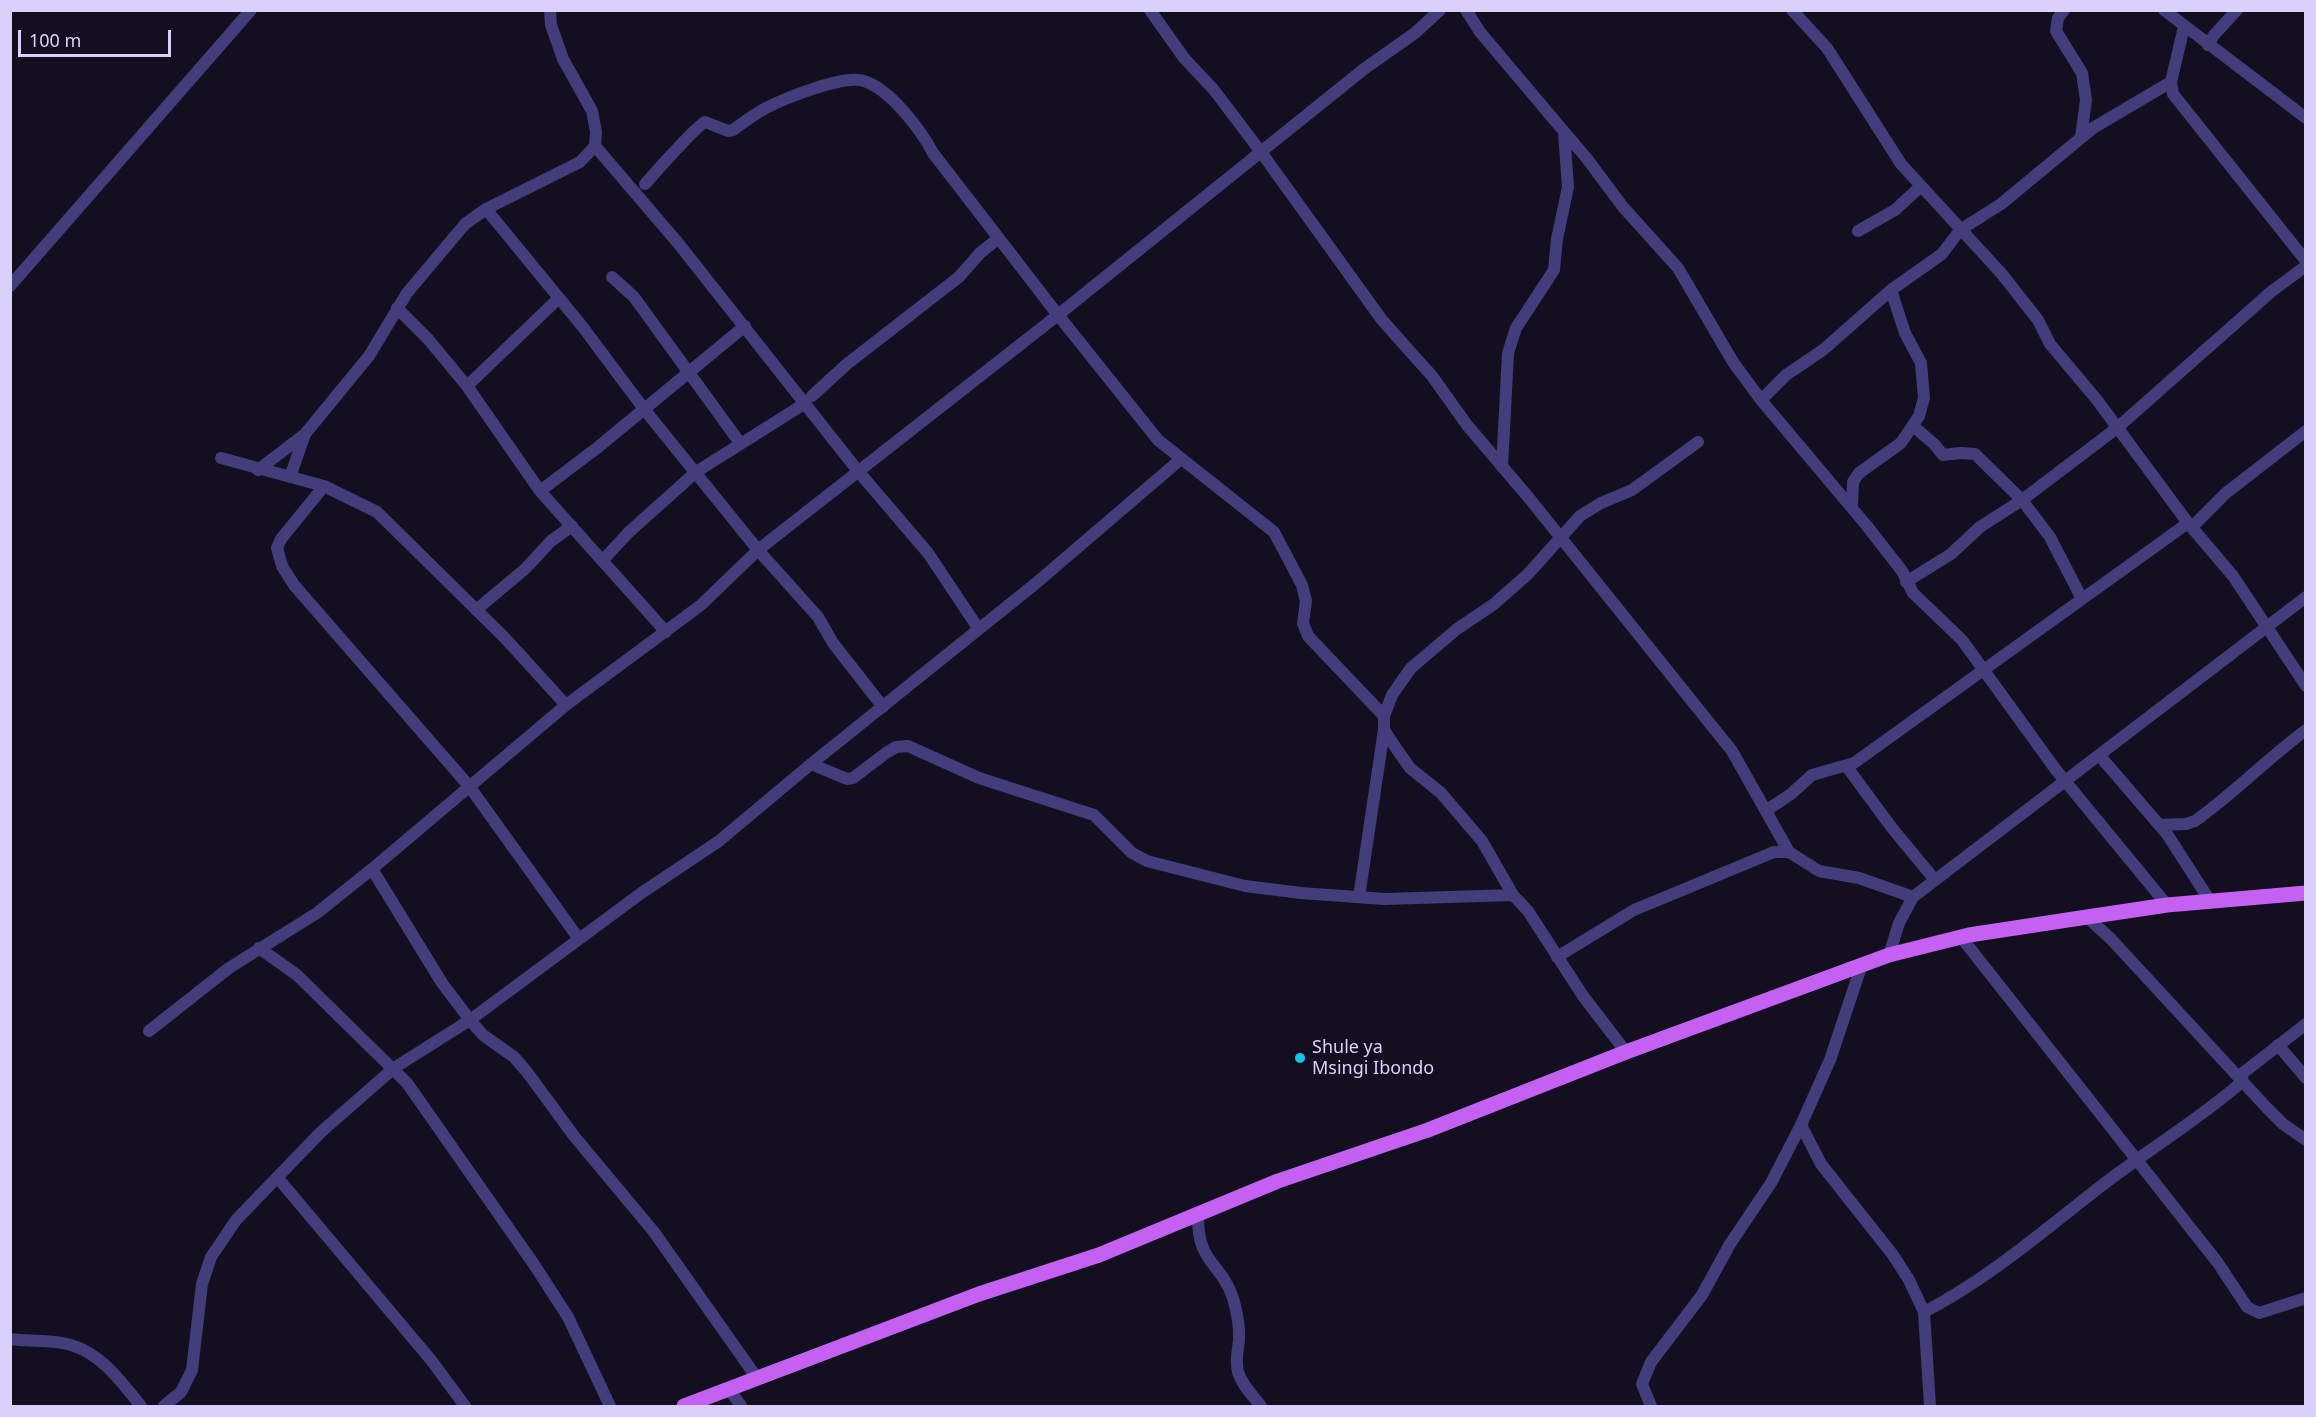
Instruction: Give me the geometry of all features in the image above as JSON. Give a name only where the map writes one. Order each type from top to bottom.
[{"type":"main road","points":[[684,1407],[979,1294],[1099,1255],[1278,1181],[1428,1130],[1626,1052],[1890,955],[1962,937],[2087,916],[2167,905],[2306,893]]},
{"type":"street","points":[[10,286],[251,10]]},
{"type":"street","points":[[258,470],[305,434],[369,356],[398,308],[465,224],[486,209],[580,162],[595,146],[596,132],[592,111],[563,59],[551,25],[550,10]]},
{"type":"street","points":[[1150,10],[1184,58],[1214,90],[1261,152],[1382,320],[1432,376],[1467,425],[1732,751],[1789,852],[1819,871],[1859,878],[1913,897]]},
{"type":"street","points":[[149,1031],[259,948],[316,913],[372,869],[566,705],[701,605],[758,550],[1058,315],[1364,69],[1415,33],[1440,10]]},
{"type":"street","points":[[1792,10],[1827,48],[1883,139],[1920,187],[1982,251],[2034,314],[2050,344],[2074,372],[2190,525],[2233,576],[2306,686]]},
{"type":"street","points":[[2064,10],[2058,18],[2056,31],[2082,73],[2085,87],[2082,137]]},
{"type":"street","points":[[2164,10],[2306,118]]},
{"type":"street","points":[[2208,45],[2214,34],[2237,10]]},
{"type":"street","points":[[1466,11],[1480,32],[1623,207],[1678,268],[1733,362],[1761,400],[1852,507],[1902,571],[1913,593],[1942,618],[1962,640],[2065,781],[2167,905]]},
{"type":"street","points":[[1906,582],[1951,554],[1980,527],[2022,500],[2117,428],[2272,291],[2306,264],[2177,101],[2171,82],[2184,27]]},
{"type":"street","points":[[645,184],[687,140],[698,125],[705,122],[728,131],[773,105],[843,80],[862,80],[876,86],[895,103],[926,139],[933,153],[1158,440],[1274,532],[1302,585],[1306,601],[1304,623],[1308,636],[1384,716]]},
{"type":"street","points":[[1761,400],[1786,375],[1823,350],[1891,290],[1942,254],[1960,230],[2001,204],[2108,118],[2171,82]]},
{"type":"street","points":[[1502,467],[1509,353],[1516,328],[1554,270],[1568,187],[1564,133]]},
{"type":"street","points":[[595,146],[808,400],[858,471],[927,553],[978,628]]},
{"type":"street","points":[[1858,231],[1895,210],[1920,187]]},
{"type":"street","points":[[486,209],[560,298],[644,410],[758,550],[818,617],[834,643],[883,707]]},
{"type":"street","points":[[603,560],[629,532],[696,472],[808,400],[847,364],[959,277],[999,238]]},
{"type":"street","points":[[612,277],[634,297],[740,443]]},
{"type":"street","points":[[1852,507],[1851,491],[1859,473],[1901,443],[1913,426],[1924,398],[1921,363],[1905,333],[1891,290]]},
{"type":"street","points":[[467,386],[560,298]]},
{"type":"street","points":[[398,308],[428,339],[467,386],[540,490],[666,632]]},
{"type":"street","points":[[540,490],[644,410],[745,326]]},
{"type":"street","points":[[1913,426],[1943,455],[1967,452],[1981,458],[2022,500],[2050,537],[2082,599]]},
{"type":"street","points":[[1767,810],[1791,794],[1812,775],[1847,767],[1984,671],[2082,599],[2190,525],[2226,493],[2306,431]]},
{"type":"street","points":[[290,477],[305,434]]},
{"type":"street","points":[[1359,897],[1384,730],[1384,716],[1392,695],[1411,668],[1457,629],[1494,604],[1528,574],[1590,508],[1632,490],[1698,442]]},
{"type":"street","points":[[221,458],[258,470],[324,486],[377,512],[476,610],[566,705]]},
{"type":"street","points":[[164,1407],[181,1392],[192,1370],[202,1284],[211,1257],[236,1220],[321,1132],[394,1068],[470,1020],[579,939],[719,841],[978,628],[1035,584],[1181,459]]},
{"type":"street","points":[[324,486],[281,539],[277,548],[282,566],[294,585],[469,786],[579,939]]},
{"type":"street","points":[[476,610],[525,569],[551,541],[573,526]]},
{"type":"street","points":[[1890,955],[1899,923],[1913,897],[2306,597]]},
{"type":"street","points":[[1384,730],[1410,768],[1441,793],[1482,841],[1513,896],[1528,911],[1557,957],[1626,1052]]},
{"type":"street","points":[[2159,825],[2186,824],[2195,821],[2306,730]]},
{"type":"street","points":[[811,764],[847,779],[896,747],[908,746],[979,778],[1094,814],[1132,854],[1147,861],[1245,886],[1396,899],[1513,896]]},
{"type":"street","points":[[2099,755],[2159,825],[2187,862],[2210,902]]},
{"type":"street","points":[[1847,767],[1892,828],[1935,880]]},
{"type":"street","points":[[1557,957],[1634,910],[1766,854],[1789,852]]},
{"type":"street","points":[[372,869],[442,983],[483,1035],[514,1057],[527,1072],[574,1136],[654,1233],[757,1378]]},
{"type":"street","points":[[2087,916],[2283,1124],[2306,1140]]},
{"type":"street","points":[[1962,937],[2227,1274],[2247,1307],[2259,1313],[2306,1298]]},
{"type":"street","points":[[259,948],[297,975],[351,1031],[394,1068],[533,1263],[567,1317],[610,1407]]},
{"type":"street","points":[[1651,1407],[1642,1384],[1651,1362],[1702,1295],[1730,1244],[1771,1183],[1802,1125],[1830,1060],[1861,967]]},
{"type":"street","points":[[1924,1312],[1949,1299],[2027,1245],[2138,1160],[2192,1123],[2306,1024]]},
{"type":"street","points":[[2278,1046],[2306,1078]]},
{"type":"street","points":[[1802,1125],[1821,1164],[1893,1255],[1924,1312],[1930,1407]]},
{"type":"street","points":[[277,1177],[431,1360],[465,1407]]},
{"type":"street","points":[[1198,1215],[1198,1231],[1204,1254],[1228,1287],[1236,1309],[1240,1378],[1261,1407]]},
{"type":"street","points":[[10,1339],[60,1343],[84,1350],[117,1377],[141,1407]]},
{"type":"street","points":[[729,1389],[741,1407]]},
{"type":"place","name":"Shule ya Msingi Ibondo","points":[[1300,1058]]}]
